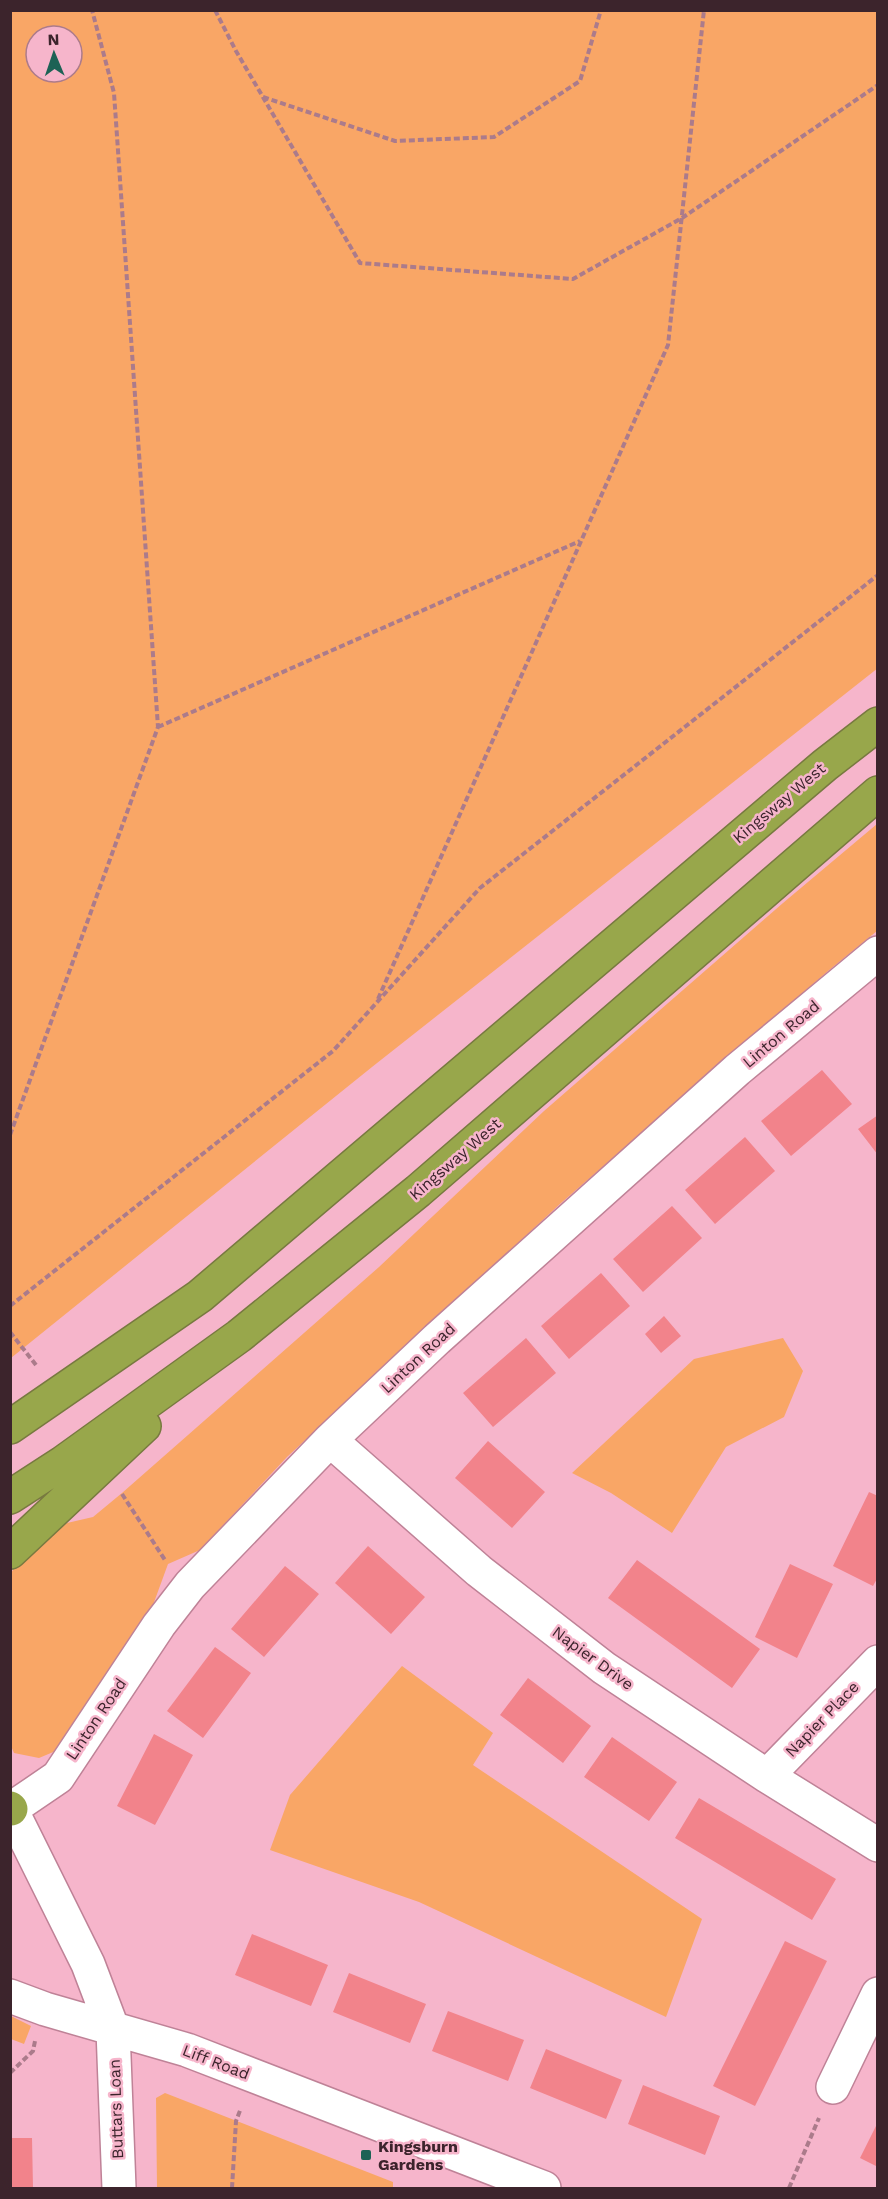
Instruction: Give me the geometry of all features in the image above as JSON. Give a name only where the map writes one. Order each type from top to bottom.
[{"type":"highway","name":"Kingsway West","points":[[10,1427],[200,1296],[816,772],[878,724]]},
{"type":"highway","name":"Kingsway West","points":[[10,1497],[64,1462],[239,1336],[418,1191],[878,793]]},
{"type":"highway","points":[[10,1552],[239,1336]]},
{"type":"street","name":"Linton Road","points":[[11,1809],[58,1777],[159,1625],[190,1585],[330,1440],[437,1339],[736,1070],[877,954]]},
{"type":"street","name":"Napier Drive","points":[[330,1440],[479,1571],[586,1654],[767,1776],[878,1845]]},
{"type":"street","name":"Napier Place","points":[[767,1776],[878,1662]]},
{"type":"street","points":[[11,1809],[88,1964],[113,2030]]},
{"type":"street","points":[[833,2086],[878,1994]]},
{"type":"street","name":"Liff Road","points":[[10,1996],[113,2030],[187,2050],[544,2188]]},
{"type":"street","name":"Buttars Loan","points":[[113,2030],[119,2188]]},
{"type":"path","points":[[10,1136],[158,727],[114,93],[92,10]]},
{"type":"path","points":[[215,10],[360,262],[573,279],[682,218],[878,85]]},
{"type":"path","points":[[263,97],[395,141],[494,137],[580,81],[601,10]]},
{"type":"path","points":[[376,1004],[668,345],[704,10]]},
{"type":"path","points":[[158,727],[581,541]]},
{"type":"path","points":[[10,1306],[333,1051],[480,888],[878,575]]},
{"type":"path","points":[[10,1332],[40,1369]]},
{"type":"path","points":[[122,1493],[168,1564],[190,1585]]},
{"type":"path","points":[[232,2188],[236,2121],[254,2076]]},
{"type":"path","points":[[789,2188],[833,2086]]},
{"type":"shaded area","points":[[11,10],[877,11],[878,668],[372,1067],[11,1358]]},
{"type":"shaded area","points":[[877,824],[877,931],[561,1203],[287,1457],[200,1550],[168,1564],[153,1605],[58,1750],[39,1758],[14,1753],[11,1746],[11,1573],[22,1556],[67,1523],[93,1517],[122,1493],[379,1267],[544,1111]]},
{"type":"shaded area","points":[[783,1338],[803,1371],[784,1417],[726,1447],[672,1533],[611,1493],[572,1473],[694,1359]]},
{"type":"shaded area","points":[[402,1666],[493,1733],[473,1765],[702,1919],[666,2017],[419,1902],[270,1850],[290,1795]]},
{"type":"shaded area","points":[[11,2016],[31,2026],[24,2044],[11,2039]]},
{"type":"shaded area","points":[[165,2093],[393,2182],[393,2188],[157,2188],[156,2098]]},
{"type":"building","points":[[822,1070],[852,1104],[791,1156],[761,1121]]},
{"type":"building","points":[[878,1115],[878,1155],[858,1129]]},
{"type":"building","points":[[745,1137],[775,1171],[715,1224],[685,1190]]},
{"type":"building","points":[[672,1206],[702,1238],[643,1292],[613,1259]]},
{"type":"building","points":[[601,1273],[630,1306],[569,1359],[541,1326]]},
{"type":"building","points":[[664,1316],[681,1336],[661,1353],[645,1334]]},
{"type":"building","points":[[526,1338],[556,1373],[493,1427],[463,1393]]},
{"type":"building","points":[[488,1441],[545,1492],[512,1528],[455,1478]]},
{"type":"building","points":[[869,1492],[878,1496],[878,1577],[873,1586],[833,1566]]},
{"type":"building","points":[[368,1546],[425,1597],[391,1634],[335,1583]]},
{"type":"building","points":[[637,1560],[760,1649],[732,1688],[608,1598]]},
{"type":"building","points":[[790,1564],[833,1584],[797,1658],[755,1637]]},
{"type":"building","points":[[285,1566],[319,1594],[264,1657],[231,1629]]},
{"type":"building","points":[[215,1647],[251,1673],[203,1738],[167,1711]]},
{"type":"building","points":[[528,1678],[591,1726],[563,1763],[500,1715]]},
{"type":"building","points":[[154,1734],[193,1755],[155,1825],[117,1806]]},
{"type":"building","points":[[612,1737],[677,1782],[649,1821],[584,1777]]},
{"type":"building","points":[[699,1798],[836,1879],[812,1920],[675,1838]]},
{"type":"building","points":[[252,1934],[328,1965],[311,2006],[235,1975]]},
{"type":"building","points":[[785,1941],[827,1961],[755,2106],[713,2086]]},
{"type":"building","points":[[349,1973],[426,2004],[410,2043],[333,2012]]},
{"type":"building","points":[[448,2011],[524,2040],[508,2081],[432,2051]]},
{"type":"building","points":[[546,2049],[622,2080],[606,2119],[530,2088]]},
{"type":"building","points":[[643,2085],[720,2116],[705,2155],[628,2124]]},
{"type":"building","points":[[878,2122],[878,2167],[860,2158]]},
{"type":"building","points":[[10,2138],[32,2138],[33,2188],[10,2188]]},
{"type":"place","name":"Kingsburn Gardens","points":[[366,2155]]}]
